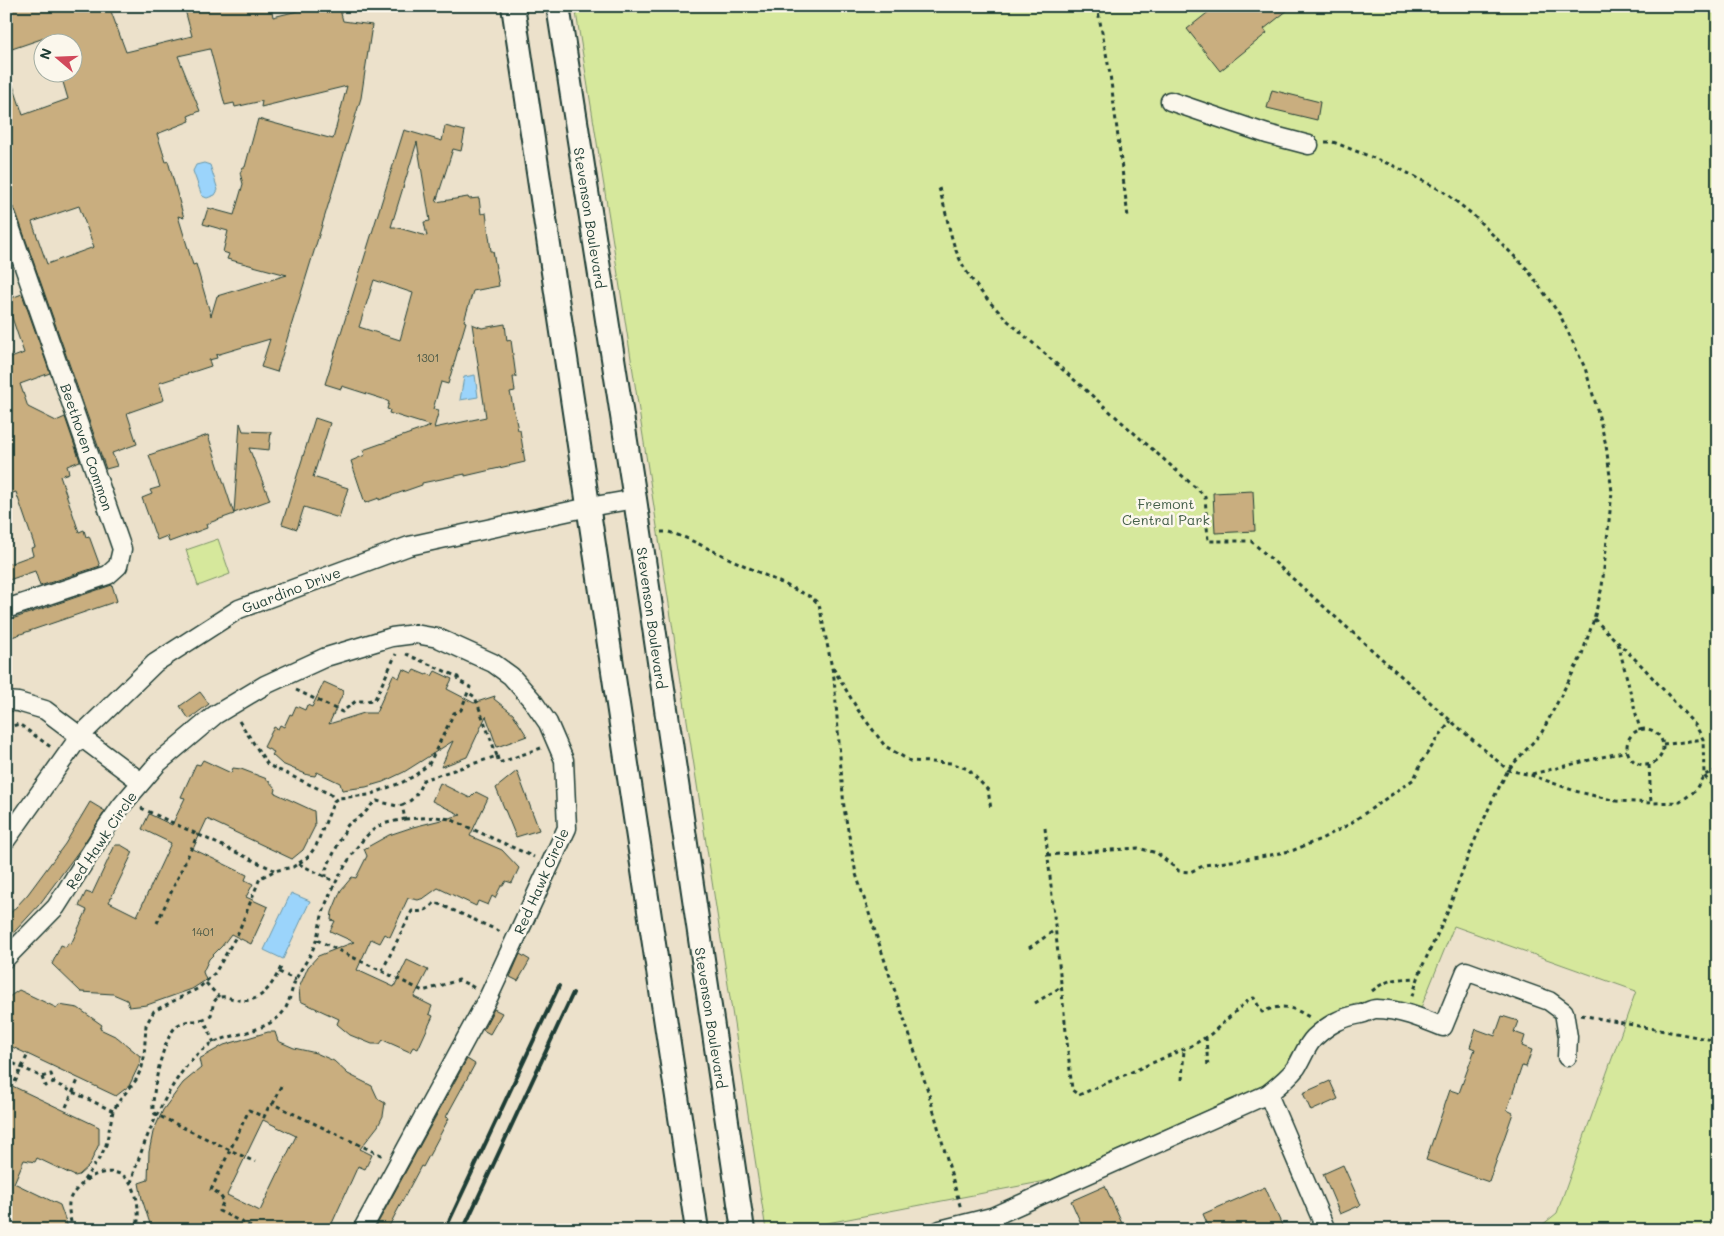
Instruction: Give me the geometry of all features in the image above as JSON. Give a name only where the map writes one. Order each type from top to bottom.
[{"type":"main road","points":[[512,6],[697,1230]]},
{"type":"main road","name":"Stevenson Boulevard","points":[[558,6],[635,499],[743,1230]]},
{"type":"street","points":[[1170,101],[1267,134],[1309,144]]},
{"type":"street","name":"Beethoven Common","points":[[6,215],[14,262],[122,549],[118,566],[108,575],[6,609]]},
{"type":"street","name":"Guardino Drive","points":[[6,840],[80,736],[155,663],[239,609],[409,546],[589,507],[635,499]]},
{"type":"street","name":"Red Hawk Circle","points":[[6,958],[56,907],[106,828],[141,782],[173,749],[216,714],[265,685],[326,657],[394,646],[415,634],[438,638],[492,663],[511,676],[532,700],[548,723],[564,760],[566,828],[489,996],[362,1230]]},
{"type":"street","points":[[6,702],[18,702],[45,710],[141,782]]},
{"type":"street","points":[[940,1230],[992,1217],[1268,1094],[1282,1083],[1296,1067],[1313,1039],[1336,1022],[1348,1016],[1364,1014],[1374,1009],[1406,1014],[1443,1027],[1466,971],[1549,1001],[1564,1012],[1568,1037],[1567,1057]]},
{"type":"street","points":[[1268,1094],[1326,1230]]},
{"type":"path","points":[[1097,6],[1111,83],[1119,160],[1128,217]]},
{"type":"path","points":[[1309,144],[1314,141],[1333,142],[1394,166],[1443,191],[1472,214],[1527,268],[1560,315],[1585,368],[1606,444],[1612,492],[1602,587],[1594,619],[1581,657],[1542,732],[1508,770],[1481,824],[1446,916],[1418,978],[1406,1014]]},
{"type":"path","points":[[939,188],[954,245],[966,272],[986,299],[1008,321],[1204,496],[1208,540],[1251,541],[1508,770],[1531,775],[1583,793],[1616,801],[1680,802],[1695,791],[1704,775],[1703,739],[1696,726],[1618,641],[1594,619]]},
{"type":"path","points":[[661,532],[669,532],[686,538],[811,597],[819,604],[834,678],[844,808],[856,874],[928,1091],[965,1224]]},
{"type":"path","points":[[1618,641],[1640,730]]},
{"type":"path","points":[[73,1230],[69,1205],[73,1192],[101,1156],[106,1145],[113,1111],[136,1080],[144,1058],[148,1018],[160,1007],[206,983],[215,973],[238,932],[260,878],[274,871],[293,867],[308,857],[316,846],[330,808],[336,800],[345,797],[369,795],[404,782],[429,764],[454,712],[461,710],[470,687],[459,681],[458,677],[394,646],[375,699],[356,701],[342,712],[296,690],[291,692]]},
{"type":"path","points":[[832,665],[858,710],[885,746],[910,761],[951,763],[968,769],[988,790],[991,809]]},
{"type":"path","points":[[469,693],[475,697],[499,763],[557,743]]},
{"type":"path","points":[[229,706],[268,765],[330,794],[336,800]]},
{"type":"path","points":[[1048,855],[1138,848],[1157,852],[1179,871],[1190,872],[1205,865],[1294,850],[1348,825],[1414,780],[1422,761],[1452,721]]},
{"type":"path","points":[[6,728],[19,724],[65,757]]},
{"type":"path","points":[[1640,730],[1657,733],[1662,741],[1663,751],[1657,761],[1649,765],[1636,763],[1631,759],[1627,751],[1628,742],[1635,732],[1640,730]]},
{"type":"path","points":[[1663,745],[1703,739]]},
{"type":"path","points":[[1531,775],[1627,751]]},
{"type":"path","points":[[414,776],[424,780],[497,756]]},
{"type":"path","points":[[1649,765],[1651,803]]},
{"type":"path","points":[[1704,775],[1718,770]]},
{"type":"path","points":[[1704,775],[1718,795]]},
{"type":"path","points":[[326,877],[326,869],[350,822],[362,816],[372,803],[381,801],[397,806],[408,803],[416,796],[424,780]]},
{"type":"path","points":[[369,795],[372,803]]},
{"type":"path","points":[[126,801],[274,871]]},
{"type":"path","points":[[402,805],[405,819]]},
{"type":"path","points":[[131,1183],[141,1153],[158,1115],[173,1085],[186,1066],[200,1052],[214,1042],[270,1022],[283,1012],[296,980],[317,940],[323,913],[336,882],[356,849],[379,826],[405,819],[436,816],[450,819],[550,864]]},
{"type":"path","points":[[1045,828],[1072,1090],[1079,1095],[1184,1049],[1206,1037],[1249,999],[1254,998],[1262,1012],[1275,1007],[1292,1008],[1314,1019]]},
{"type":"path","points":[[158,923],[198,834]]},
{"type":"path","points":[[299,864],[336,882]]},
{"type":"path","points":[[382,971],[412,911],[423,911],[430,908],[435,902],[516,938]]},
{"type":"path","points":[[1030,948],[1055,930]]},
{"type":"path","points":[[317,940],[423,991],[459,980],[489,996]]},
{"type":"path","points":[[206,983],[219,997],[242,1001],[256,998],[268,991],[281,967]]},
{"type":"path","points":[[279,972],[296,980]]},
{"type":"path","points":[[1366,996],[1383,983],[1393,979],[1418,978]]},
{"type":"path","points":[[1035,1003],[1061,987]]},
{"type":"path","points":[[219,997],[214,1002],[211,1015],[204,1020],[180,1024],[172,1031],[159,1065],[153,1105],[155,1114],[255,1162]]},
{"type":"path","points":[[1564,1012],[1718,1041]]},
{"type":"path","points":[[204,1020],[214,1042]]},
{"type":"path","points":[[1206,1037],[1208,1068]]},
{"type":"path","points":[[1182,1080],[1184,1049]]},
{"type":"path","points":[[14,1082],[28,1054]]},
{"type":"path","points":[[6,1060],[42,1077],[51,1074],[54,1083]]},
{"type":"path","points":[[42,1077],[45,1086],[54,1083],[113,1111]]},
{"type":"path","points":[[66,1107],[79,1078]]},
{"type":"path","points":[[258,1230],[219,1211],[224,1200],[219,1194],[211,1190],[249,1110],[264,1117],[269,1106],[273,1104],[281,1086]]},
{"type":"path","points":[[273,1104],[397,1163]]},
{"type":"path","points":[[84,1180],[97,1174],[110,1172],[121,1174],[131,1183],[137,1202],[137,1230]]},
{"type":"green space","name":"Fremont Central Park","points":[[575,6],[1718,6],[1718,1230],[1536,1230],[1557,1213],[1636,991],[1454,926],[1420,1010],[1401,1005],[1356,1004],[1342,1009],[1314,1026],[1297,1046],[1280,1073],[1268,1083],[1051,1180],[791,1230],[766,1230]]},
{"type":"green space","points":[[218,539],[230,574],[198,586],[186,550]]},
{"type":"water","points":[[204,163],[210,165],[218,190],[215,195],[207,198],[202,196],[193,171],[196,165]]},
{"type":"water","points":[[475,375],[478,397],[460,400],[464,377]]},
{"type":"water","points":[[291,893],[310,901],[283,959],[264,950]]},
{"type":"building","points":[[11,6],[109,6],[126,52],[192,36],[184,6],[271,6],[273,17],[318,6],[339,6],[343,21],[372,25],[361,98],[277,372],[261,367],[270,339],[216,355],[217,358],[209,360],[211,366],[159,383],[164,400],[127,413],[137,444],[112,453],[117,466],[106,469],[16,212],[13,207],[8,205],[6,199],[6,73],[9,73],[23,115],[68,99],[63,82],[82,82],[82,32],[32,32],[32,42],[6,51],[6,11],[12,10]],"holes":[[[210,49],[225,105],[234,103],[235,107],[262,101],[261,107],[347,86],[333,139],[258,119],[245,167],[243,167],[240,173],[243,184],[234,215],[208,208],[203,224],[228,231],[223,252],[229,254],[227,259],[287,275],[217,296],[211,316],[196,264],[193,265],[178,216],[184,218],[168,161],[166,162],[157,134],[190,121],[188,116],[200,111],[178,56]],[[79,206],[94,247],[47,264],[32,222]]]},
{"type":"building","points":[[1216,6],[1293,6],[1264,29],[1267,33],[1220,71],[1187,29]]},
{"type":"building","points":[[1272,90],[1320,102],[1317,120],[1267,108]]},
{"type":"building","points":[[445,126],[465,131],[461,151],[453,149],[436,202],[468,197],[469,199],[479,198],[481,214],[486,213],[491,251],[493,251],[499,286],[473,291],[448,384],[441,382],[433,409],[439,410],[434,428],[486,417],[472,324],[482,328],[505,324],[507,341],[511,340],[516,377],[513,377],[515,391],[510,392],[518,430],[520,430],[525,462],[465,476],[465,474],[422,483],[422,485],[365,503],[351,461],[365,455],[363,450],[431,426],[389,413],[390,410],[387,409],[389,402],[383,399],[342,386],[341,389],[325,384],[404,130],[442,141]],"holes":[[[417,142],[430,221],[424,222],[427,236],[391,227]],[[374,280],[413,293],[400,340],[359,327]]]},
{"type":"building","points":[[22,294],[50,373],[20,384],[28,407],[56,421],[65,417],[80,461],[67,466],[69,473],[60,476],[79,532],[84,530],[86,537],[89,536],[100,566],[40,586],[35,571],[6,581],[6,565],[33,555],[31,548],[35,547],[16,492],[6,495],[6,352],[9,352],[11,358],[24,353],[6,300]]},
{"type":"building","points":[[315,418],[330,423],[313,477],[348,488],[339,518],[304,507],[297,529],[282,524]]},
{"type":"building","points":[[240,423],[243,431],[271,432],[269,450],[249,448],[270,500],[234,513]]},
{"type":"building","points":[[208,435],[234,514],[206,524],[207,528],[169,542],[167,536],[157,540],[142,498],[152,494],[150,490],[160,487],[149,455]]},
{"type":"building","points":[[1253,491],[1255,531],[1215,533],[1213,493]]},
{"type":"building","points":[[112,585],[117,601],[6,639],[6,621]]},
{"type":"building","points":[[403,669],[412,673],[414,670],[432,676],[435,671],[452,679],[447,689],[474,703],[495,696],[494,699],[513,714],[527,736],[497,747],[486,716],[467,757],[441,767],[453,741],[404,772],[383,782],[366,787],[342,790],[340,783],[317,772],[315,776],[308,775],[282,764],[272,755],[274,752],[264,747],[274,727],[278,729],[280,725],[284,727],[296,706],[305,710],[307,705],[312,707],[324,682],[344,691],[329,724],[364,713],[376,713],[393,675],[399,678]]},
{"type":"building","points":[[200,692],[209,704],[189,719],[180,706]]},
{"type":"building","points":[[203,760],[231,773],[233,768],[241,769],[267,779],[276,789],[275,793],[314,811],[315,826],[303,850],[292,859],[207,819],[193,849],[247,875],[245,880],[253,884],[246,897],[268,907],[251,944],[231,934],[209,959],[203,972],[206,980],[192,989],[147,1005],[129,1007],[127,1000],[113,994],[81,992],[52,964],[61,945],[66,947],[68,943],[71,944],[87,910],[79,906],[86,892],[92,894],[115,845],[121,845],[133,852],[109,902],[137,916],[171,843],[142,829],[149,814],[172,825],[185,798],[181,797],[196,764],[200,765]]},
{"type":"building","points":[[517,771],[539,830],[516,837],[496,788]]},
{"type":"building","points":[[440,783],[470,798],[476,792],[488,798],[470,836],[502,850],[519,868],[512,883],[506,881],[495,898],[492,896],[488,905],[478,901],[476,906],[438,888],[418,900],[408,898],[390,937],[385,934],[380,943],[371,939],[357,970],[394,987],[407,960],[428,970],[414,997],[432,1006],[429,1014],[433,1016],[418,1049],[413,1047],[410,1052],[383,1040],[380,1044],[372,1044],[350,1035],[337,1024],[339,1019],[300,1001],[299,988],[308,967],[318,956],[354,942],[330,931],[335,921],[331,920],[332,912],[341,890],[352,877],[356,878],[367,856],[364,849],[389,835],[461,815],[432,801]]},
{"type":"building","points":[[90,802],[105,811],[81,848],[39,905],[6,941],[6,918],[28,894],[65,844]]},
{"type":"building","points":[[520,954],[530,960],[518,981],[510,977]]},
{"type":"building","points":[[19,990],[57,1008],[59,1005],[78,1008],[102,1025],[100,1029],[117,1037],[140,1056],[140,1063],[129,1086],[116,1096],[6,1044],[6,999]]},
{"type":"building","points":[[494,1009],[502,1013],[490,1034],[483,1030]]},
{"type":"building","points":[[1502,1016],[1518,1021],[1514,1032],[1525,1036],[1522,1046],[1532,1050],[1526,1067],[1522,1066],[1507,1110],[1513,1113],[1489,1182],[1426,1160],[1450,1090],[1459,1093],[1475,1049],[1470,1047],[1476,1029],[1495,1036]]},
{"type":"building","points":[[268,1032],[275,1032],[278,1041],[334,1061],[348,1074],[372,1086],[378,1099],[385,1103],[383,1116],[378,1126],[360,1149],[372,1155],[365,1169],[358,1166],[329,1230],[152,1230],[139,1183],[148,1180],[149,1152],[153,1132],[163,1110],[183,1083],[201,1068],[199,1059],[224,1045]],"holes":[[[263,1120],[296,1136],[260,1211],[227,1195]]]},
{"type":"building","points":[[467,1059],[475,1064],[446,1117],[449,1118],[423,1167],[421,1166],[387,1230],[374,1230]]},
{"type":"building","points":[[1330,1081],[1338,1099],[1311,1111],[1303,1093]]},
{"type":"building","points":[[6,1083],[99,1127],[99,1144],[89,1166],[79,1175],[75,1176],[37,1158],[35,1162],[24,1160],[14,1183],[60,1205],[69,1230],[6,1230]]},
{"type":"building","points":[[1343,1165],[1361,1205],[1340,1214],[1323,1174]]},
{"type":"building","points":[[1105,1186],[1125,1230],[1084,1230],[1071,1201]]},
{"type":"building","points":[[1265,1187],[1284,1230],[1210,1230],[1203,1214]]},
{"type":"railway","points":[[445,1230],[559,986]]},
{"type":"railway","points":[[463,1230],[573,993]]}]
